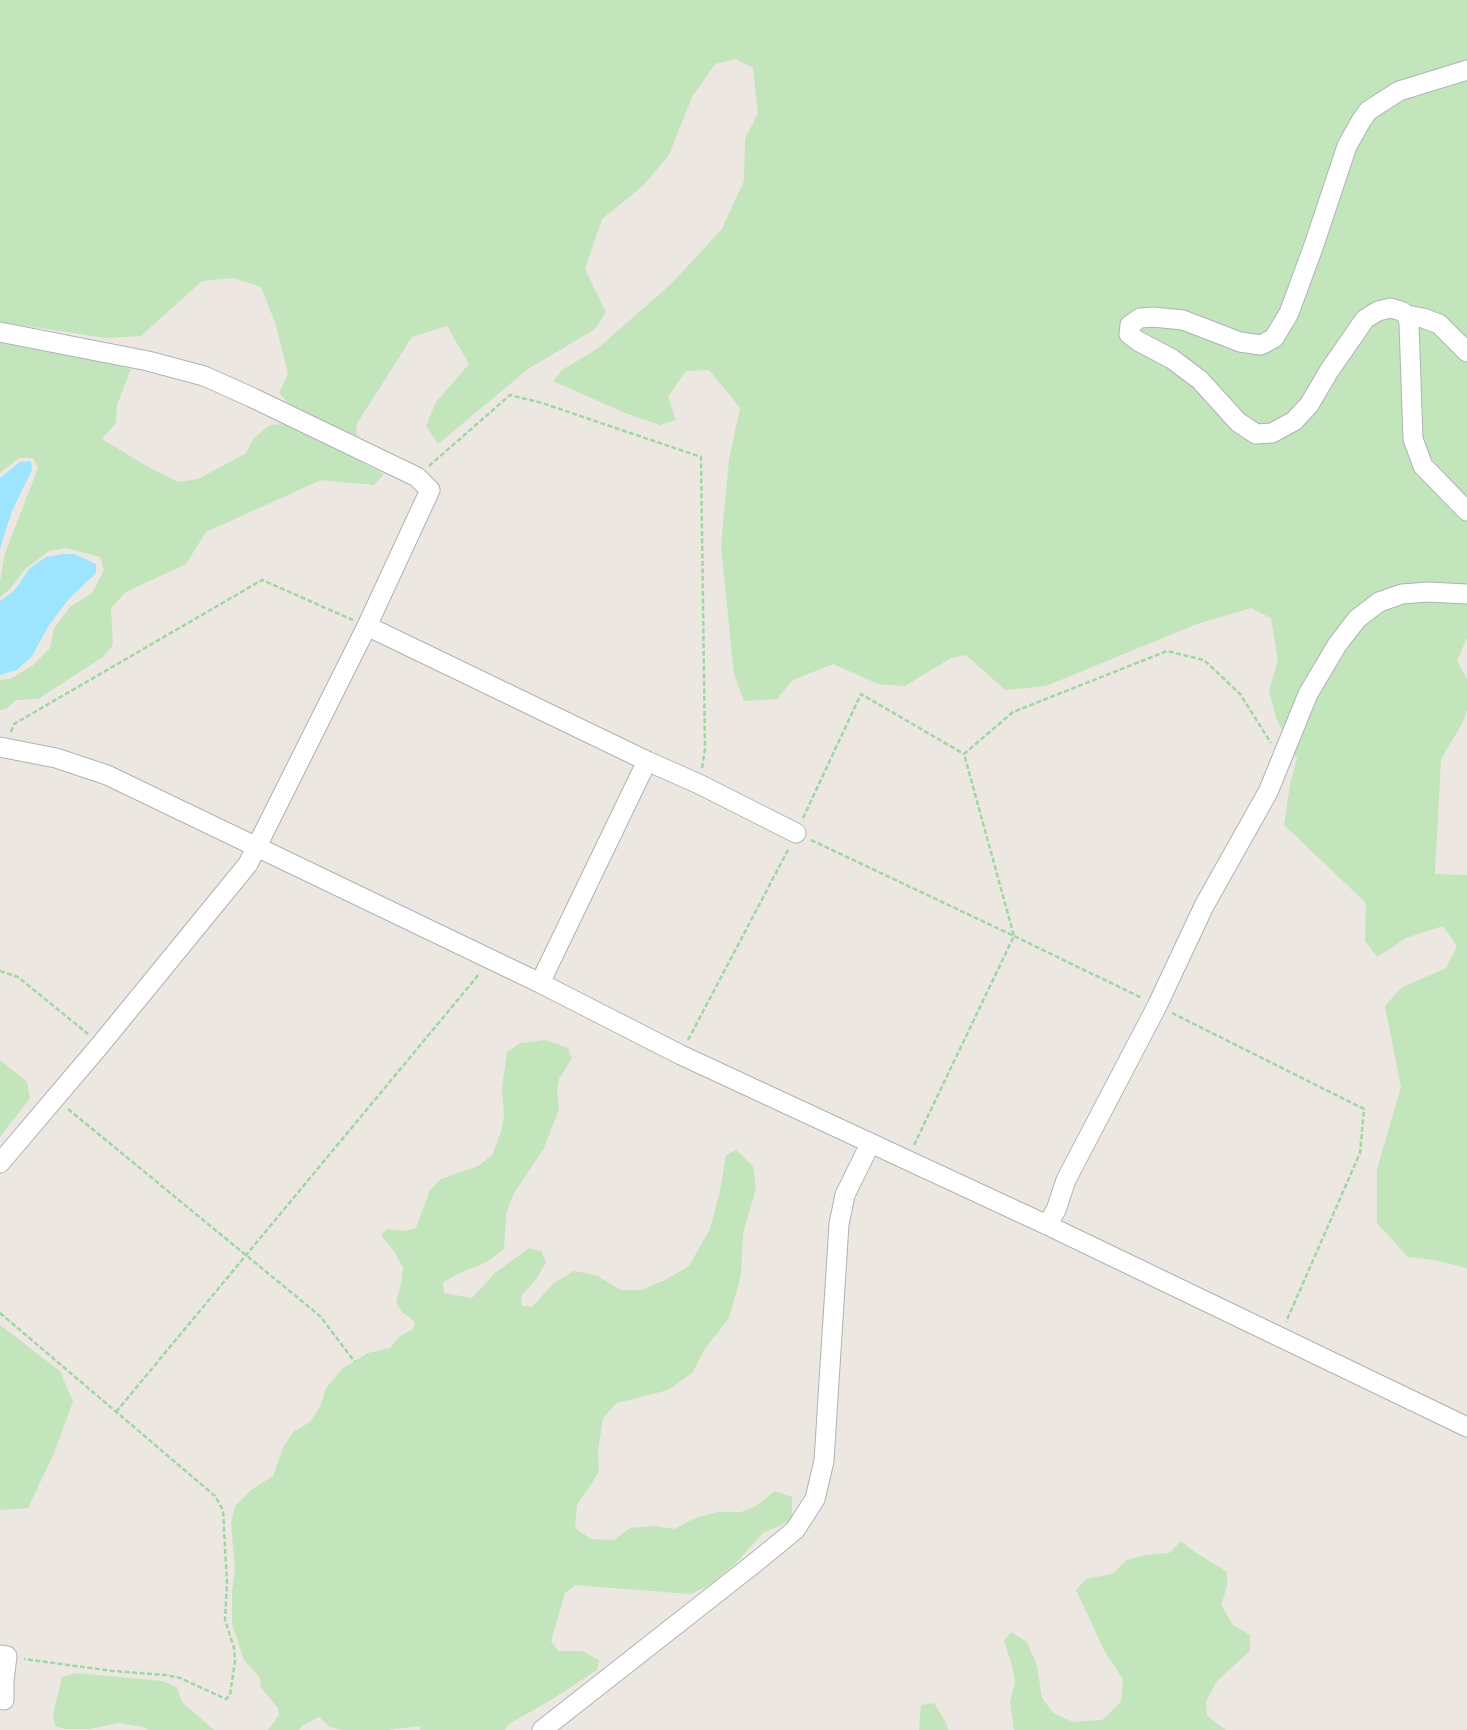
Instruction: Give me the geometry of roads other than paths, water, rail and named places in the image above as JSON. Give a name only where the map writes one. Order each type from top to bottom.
[{"type":"street","points":[[1467,70],[1399,91],[1368,111],[1347,146],[1289,313],[1274,338],[1261,345],[1240,342],[1183,320],[1153,317],[1140,318],[1130,325],[1129,334],[1138,341],[1172,359],[1200,380],[1238,422],[1256,434],[1272,433],[1294,421],[1304,410],[1365,319],[1378,310],[1390,308],[1439,324],[1467,352]]},
{"type":"street","points":[[1407,315],[1409,324],[1413,439],[1423,466],[1467,511]]},
{"type":"street","points":[[0,332],[148,361],[204,376],[252,397],[417,477],[430,490],[367,626],[248,864],[101,1044],[0,1163]]},
{"type":"street","points":[[1048,1226],[1056,1210],[1066,1180],[1157,1006],[1204,906],[1268,792],[1308,694],[1338,645],[1358,619],[1379,602],[1402,594],[1428,592],[1467,594]]},
{"type":"street","points":[[367,626],[647,761],[699,784],[796,833]]},
{"type":"street","points":[[3,748],[56,758],[107,775],[489,958],[681,1055],[1048,1226],[1467,1427]]},
{"type":"street","points":[[540,983],[647,761]]},
{"type":"street","points":[[542,1730],[795,1530],[815,1500],[824,1461],[839,1224],[846,1195],[870,1144]]},
{"type":"street","points":[[4,1655],[4,1700]]},
{"type":"water","points":[[31,461],[32,470],[12,511],[0,549],[0,478],[20,462]]},
{"type":"water","points":[[74,554],[96,564],[96,573],[68,600],[49,625],[32,656],[17,670],[0,675],[0,601],[14,591],[30,568],[46,557]]}]
